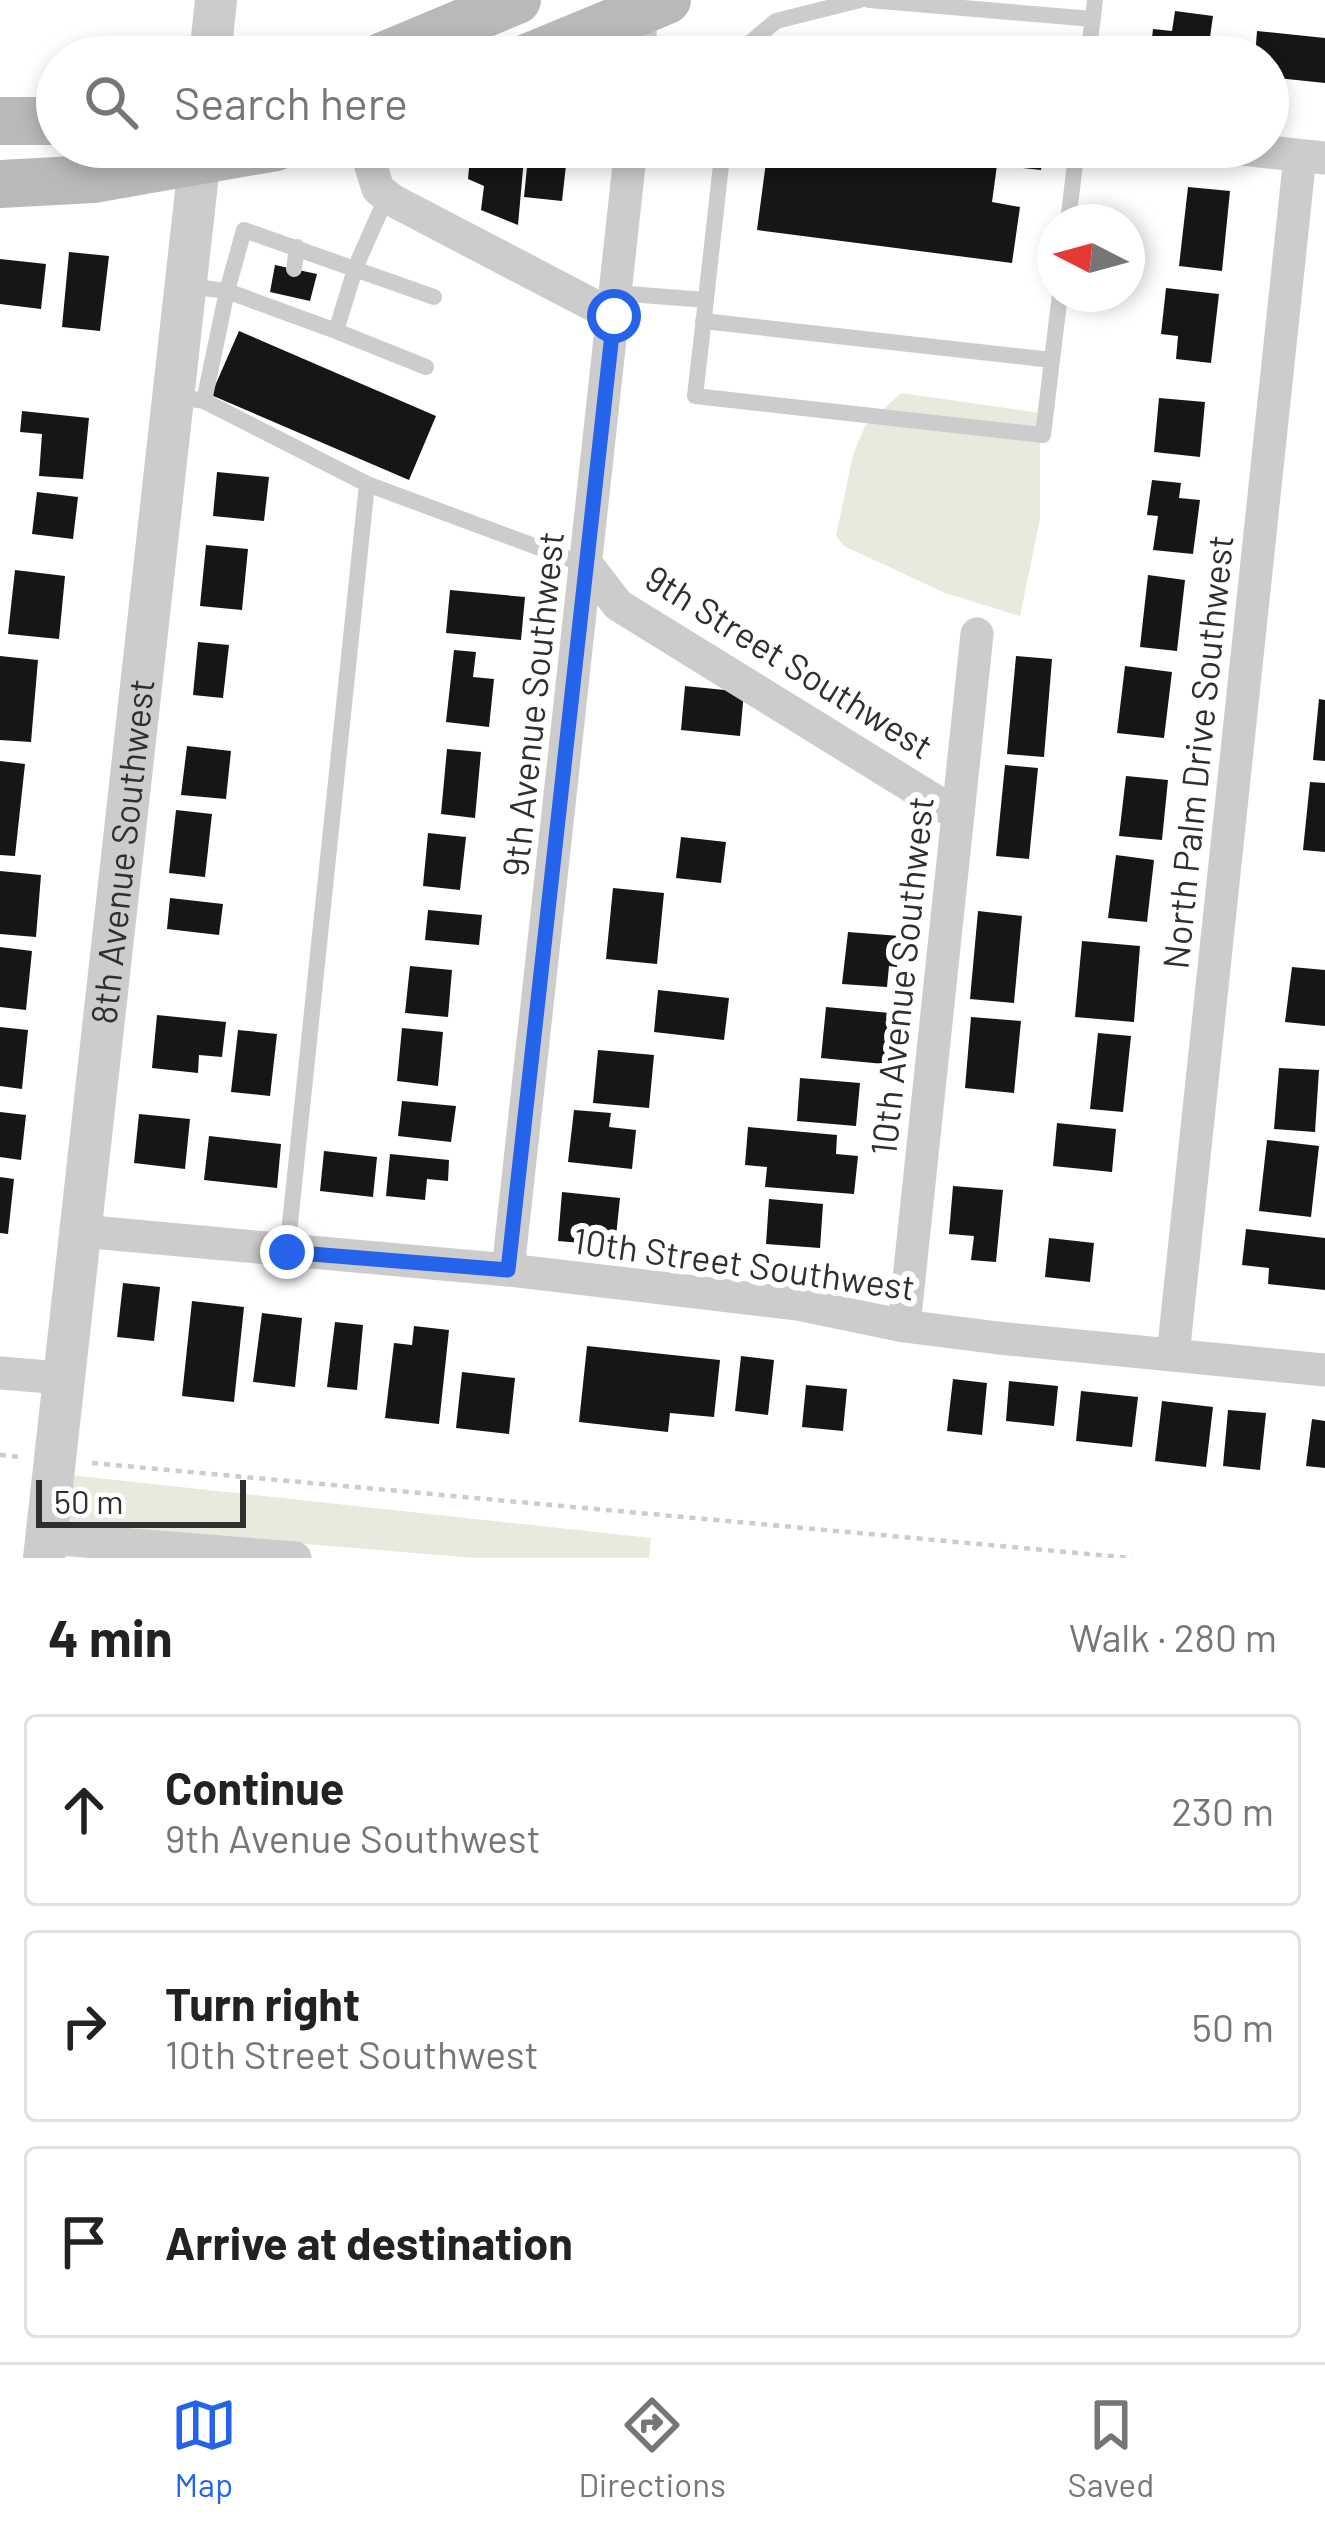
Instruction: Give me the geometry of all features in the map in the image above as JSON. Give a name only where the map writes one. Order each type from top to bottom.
[{"type":"main road","points":[[431,36],[517,0]]},
{"type":"main road","points":[[591,36],[647,17]]},
{"type":"main road","points":[[0,121],[36,121]]},
{"type":"main road","points":[[0,184],[93,179],[140,168]]},
{"type":"street","points":[[212,36],[216,0]]},
{"type":"street","name":"North Palm Drive Southwest","points":[[1174,1355],[1313,157]]},
{"type":"street","name":"8th Avenue Southwest","points":[[45,1548],[61,1378],[207,289],[201,168]]},
{"type":"street","points":[[373,168],[383,192],[615,304]]},
{"type":"street","name":"9th Avenue Southwest","points":[[508,1270],[630,168]]},
{"type":"street","name":"9th Street Southwest","points":[[588,566],[618,604],[958,814]]},
{"type":"street","name":"10th Avenue Southwest","points":[[904,1326],[977,634]]},
{"type":"street","name":"10th Street Southwest","points":[[81,1231],[508,1270],[798,1304],[904,1326],[1325,1370]]},
{"type":"street","points":[[0,1372],[61,1378]]},
{"type":"street","points":[[45,1548],[295,1558]]},
{"type":"lane","points":[[758,36],[776,21],[864,0],[1094,9]]},
{"type":"lane","points":[[721,168],[694,396],[1043,435],[1058,312]]},
{"type":"lane","points":[[1070,204],[1075,168]]},
{"type":"lane","points":[[336,331],[383,192]]},
{"type":"lane","points":[[426,367],[336,331],[288,305],[207,289],[244,230],[434,297]]},
{"type":"lane","points":[[294,269],[297,247]]},
{"type":"lane","points":[[615,304],[706,299]]},
{"type":"lane","points":[[703,321],[1052,360]]},
{"type":"lane","points":[[189,398],[367,484],[588,566]]},
{"type":"lane","points":[[287,1252],[367,484]]},
{"type":"path","points":[[0,1455],[1132,1558]]},
{"type":"shaded area","points":[[901,393],[1040,413],[1040,519],[1020,616],[945,593],[844,546],[836,536],[853,455],[865,426]]},
{"type":"shaded area","points":[[70,1475],[651,1538],[649,1558],[475,1558],[64,1524]]},
{"type":"building","points":[[1175,11],[1213,16],[1210,36],[1152,36],[1153,29],[1172,31]]},
{"type":"building","points":[[1257,31],[1325,38],[1325,83],[1289,79],[1289,36],[1257,36]]},
{"type":"building","points":[[469,168],[523,168],[518,225],[481,210],[484,186],[468,179]]},
{"type":"building","points":[[527,168],[566,168],[562,201],[524,197]]},
{"type":"building","points":[[765,168],[997,168],[992,202],[1020,207],[1012,263],[757,230]]},
{"type":"building","points":[[1188,187],[1230,191],[1222,271],[1179,266]]},
{"type":"building","points":[[69,252],[109,256],[100,331],[62,327]]},
{"type":"building","points":[[0,259],[46,264],[41,309],[0,304]]},
{"type":"building","points":[[275,265],[317,274],[310,301],[270,292]]},
{"type":"building","points":[[1166,288],[1219,294],[1211,363],[1176,359],[1178,336],[1161,334]]},
{"type":"building","points":[[239,331],[436,416],[409,480],[211,395]]},
{"type":"building","points":[[1159,398],[1205,402],[1200,457],[1154,452]]},
{"type":"building","points":[[22,411],[89,418],[83,479],[39,476],[42,434],[20,432]]},
{"type":"building","points":[[217,472],[269,477],[264,521],[213,516]]},
{"type":"building","points":[[1152,480],[1181,483],[1179,498],[1200,500],[1193,554],[1153,550],[1158,516],[1147,515]]},
{"type":"building","points":[[37,492],[78,497],[73,539],[32,534]]},
{"type":"building","points":[[206,545],[248,549],[242,610],[200,606]]},
{"type":"building","points":[[15,570],[65,576],[59,639],[8,634]]},
{"type":"building","points":[[1148,575],[1185,580],[1177,651],[1140,647]]},
{"type":"building","points":[[450,590],[525,597],[521,640],[446,633]]},
{"type":"building","points":[[198,642],[229,645],[223,698],[193,695]]},
{"type":"building","points":[[454,650],[476,652],[473,677],[494,679],[489,727],[446,722]]},
{"type":"building","points":[[0,656],[38,660],[31,742],[0,740]]},
{"type":"building","points":[[1016,656],[1052,659],[1044,757],[1007,754]]},
{"type":"building","points":[[1125,666],[1172,672],[1164,738],[1117,733]]},
{"type":"building","points":[[685,686],[744,692],[740,736],[681,730]]},
{"type":"building","points":[[1319,699],[1325,700],[1325,761],[1313,760]]},
{"type":"building","points":[[187,746],[231,751],[226,799],[181,795]]},
{"type":"building","points":[[447,749],[481,752],[475,818],[441,814]]},
{"type":"building","points":[[0,761],[25,764],[15,856],[0,855]]},
{"type":"building","points":[[1005,765],[1038,768],[1029,859],[996,856]]},
{"type":"building","points":[[1126,776],[1168,780],[1162,840],[1119,836]]},
{"type":"building","points":[[1310,782],[1325,783],[1325,852],[1303,850]]},
{"type":"building","points":[[176,810],[212,814],[205,877],[169,873]]},
{"type":"building","points":[[428,833],[466,837],[460,890],[423,886]]},
{"type":"building","points":[[681,837],[726,842],[721,883],[676,878]]},
{"type":"building","points":[[1116,855],[1154,860],[1147,922],[1108,918]]},
{"type":"building","points":[[0,871],[41,875],[36,937],[0,934]]},
{"type":"building","points":[[613,888],[664,893],[657,964],[606,959]]},
{"type":"building","points":[[170,898],[223,904],[219,935],[167,929]]},
{"type":"building","points":[[428,910],[482,915],[479,945],[425,940]]},
{"type":"building","points":[[978,911],[1022,916],[1014,1003],[970,999]]},
{"type":"building","points":[[848,932],[900,936],[897,967],[889,966],[887,987],[842,984]]},
{"type":"building","points":[[1082,941],[1140,946],[1134,1022],[1075,1017]]},
{"type":"building","points":[[0,947],[32,951],[26,1010],[0,1007]]},
{"type":"building","points":[[410,966],[452,970],[448,1017],[405,1013]]},
{"type":"building","points":[[1292,967],[1325,970],[1325,1026],[1285,1022]]},
{"type":"building","points":[[658,990],[729,998],[724,1040],[654,1032]]},
{"type":"building","points":[[826,1007],[890,1013],[884,1064],[821,1058]]},
{"type":"building","points":[[157,1015],[226,1022],[222,1057],[199,1055],[198,1073],[152,1068]]},
{"type":"building","points":[[971,1017],[1021,1021],[1014,1093],[965,1088]]},
{"type":"building","points":[[0,1027],[28,1030],[22,1089],[0,1086]]},
{"type":"building","points":[[402,1028],[443,1032],[438,1086],[397,1081]]},
{"type":"building","points":[[238,1030],[277,1034],[270,1096],[231,1092]]},
{"type":"building","points":[[1098,1033],[1131,1036],[1123,1112],[1090,1109]]},
{"type":"building","points":[[598,1050],[654,1055],[649,1108],[593,1103]]},
{"type":"building","points":[[1279,1068],[1319,1070],[1315,1132],[1274,1129]]},
{"type":"building","points":[[800,1078],[860,1083],[856,1126],[797,1121]]},
{"type":"building","points":[[402,1101],[456,1106],[451,1142],[398,1136]]},
{"type":"building","points":[[574,1110],[611,1113],[609,1127],[636,1130],[632,1169],[568,1162]]},
{"type":"building","points":[[0,1112],[26,1115],[21,1160],[0,1157]]},
{"type":"building","points":[[139,1114],[190,1119],[185,1169],[134,1163]]},
{"type":"building","points":[[1057,1123],[1116,1129],[1112,1172],[1053,1166]]},
{"type":"building","points":[[748,1127],[837,1135],[836,1154],[858,1156],[854,1194],[765,1187],[767,1167],[745,1165]]},
{"type":"building","points":[[209,1136],[281,1144],[277,1188],[204,1180]]},
{"type":"building","points":[[1267,1140],[1319,1146],[1311,1217],[1259,1211]]},
{"type":"building","points":[[324,1151],[377,1157],[373,1197],[320,1191]]},
{"type":"building","points":[[390,1154],[449,1160],[448,1181],[427,1179],[425,1200],[386,1196]]},
{"type":"building","points":[[0,1177],[14,1179],[8,1234],[0,1233]]},
{"type":"building","points":[[953,1186],[1003,1190],[996,1262],[971,1260],[974,1236],[949,1234]]},
{"type":"building","points":[[562,1192],[620,1198],[615,1246],[558,1241]]},
{"type":"building","points":[[769,1199],[823,1204],[820,1248],[766,1244]]},
{"type":"building","points":[[1246,1229],[1325,1238],[1325,1290],[1268,1284],[1269,1268],[1242,1265]]},
{"type":"building","points":[[1049,1238],[1094,1243],[1090,1282],[1045,1277]]},
{"type":"building","points":[[123,1283],[160,1287],[154,1341],[117,1337]]},
{"type":"building","points":[[192,1301],[244,1307],[234,1402],[182,1396]]},
{"type":"building","points":[[262,1313],[302,1318],[295,1387],[253,1382]]},
{"type":"building","points":[[335,1322],[363,1325],[357,1390],[327,1387]]},
{"type":"building","points":[[414,1326],[449,1330],[439,1424],[385,1418],[394,1343],[412,1345]]},
{"type":"building","points":[[587,1346],[720,1360],[714,1417],[670,1413],[668,1432],[579,1422]]},
{"type":"building","points":[[741,1356],[774,1360],[768,1415],[735,1411]]},
{"type":"building","points":[[462,1372],[515,1378],[509,1434],[456,1428]]},
{"type":"building","points":[[953,1379],[987,1383],[982,1435],[947,1431]]},
{"type":"building","points":[[1009,1381],[1058,1386],[1054,1426],[1006,1421]]},
{"type":"building","points":[[806,1385],[847,1389],[843,1431],[802,1427]]},
{"type":"building","points":[[1081,1391],[1138,1397],[1132,1447],[1076,1441]]},
{"type":"building","points":[[1162,1401],[1213,1407],[1206,1467],[1155,1461]]},
{"type":"building","points":[[1228,1410],[1266,1413],[1260,1470],[1223,1466]]},
{"type":"building","points":[[1312,1419],[1325,1421],[1325,1468],[1306,1466]]},
{"type":"route","points":[[287,1252],[508,1270],[614,316]]}]
